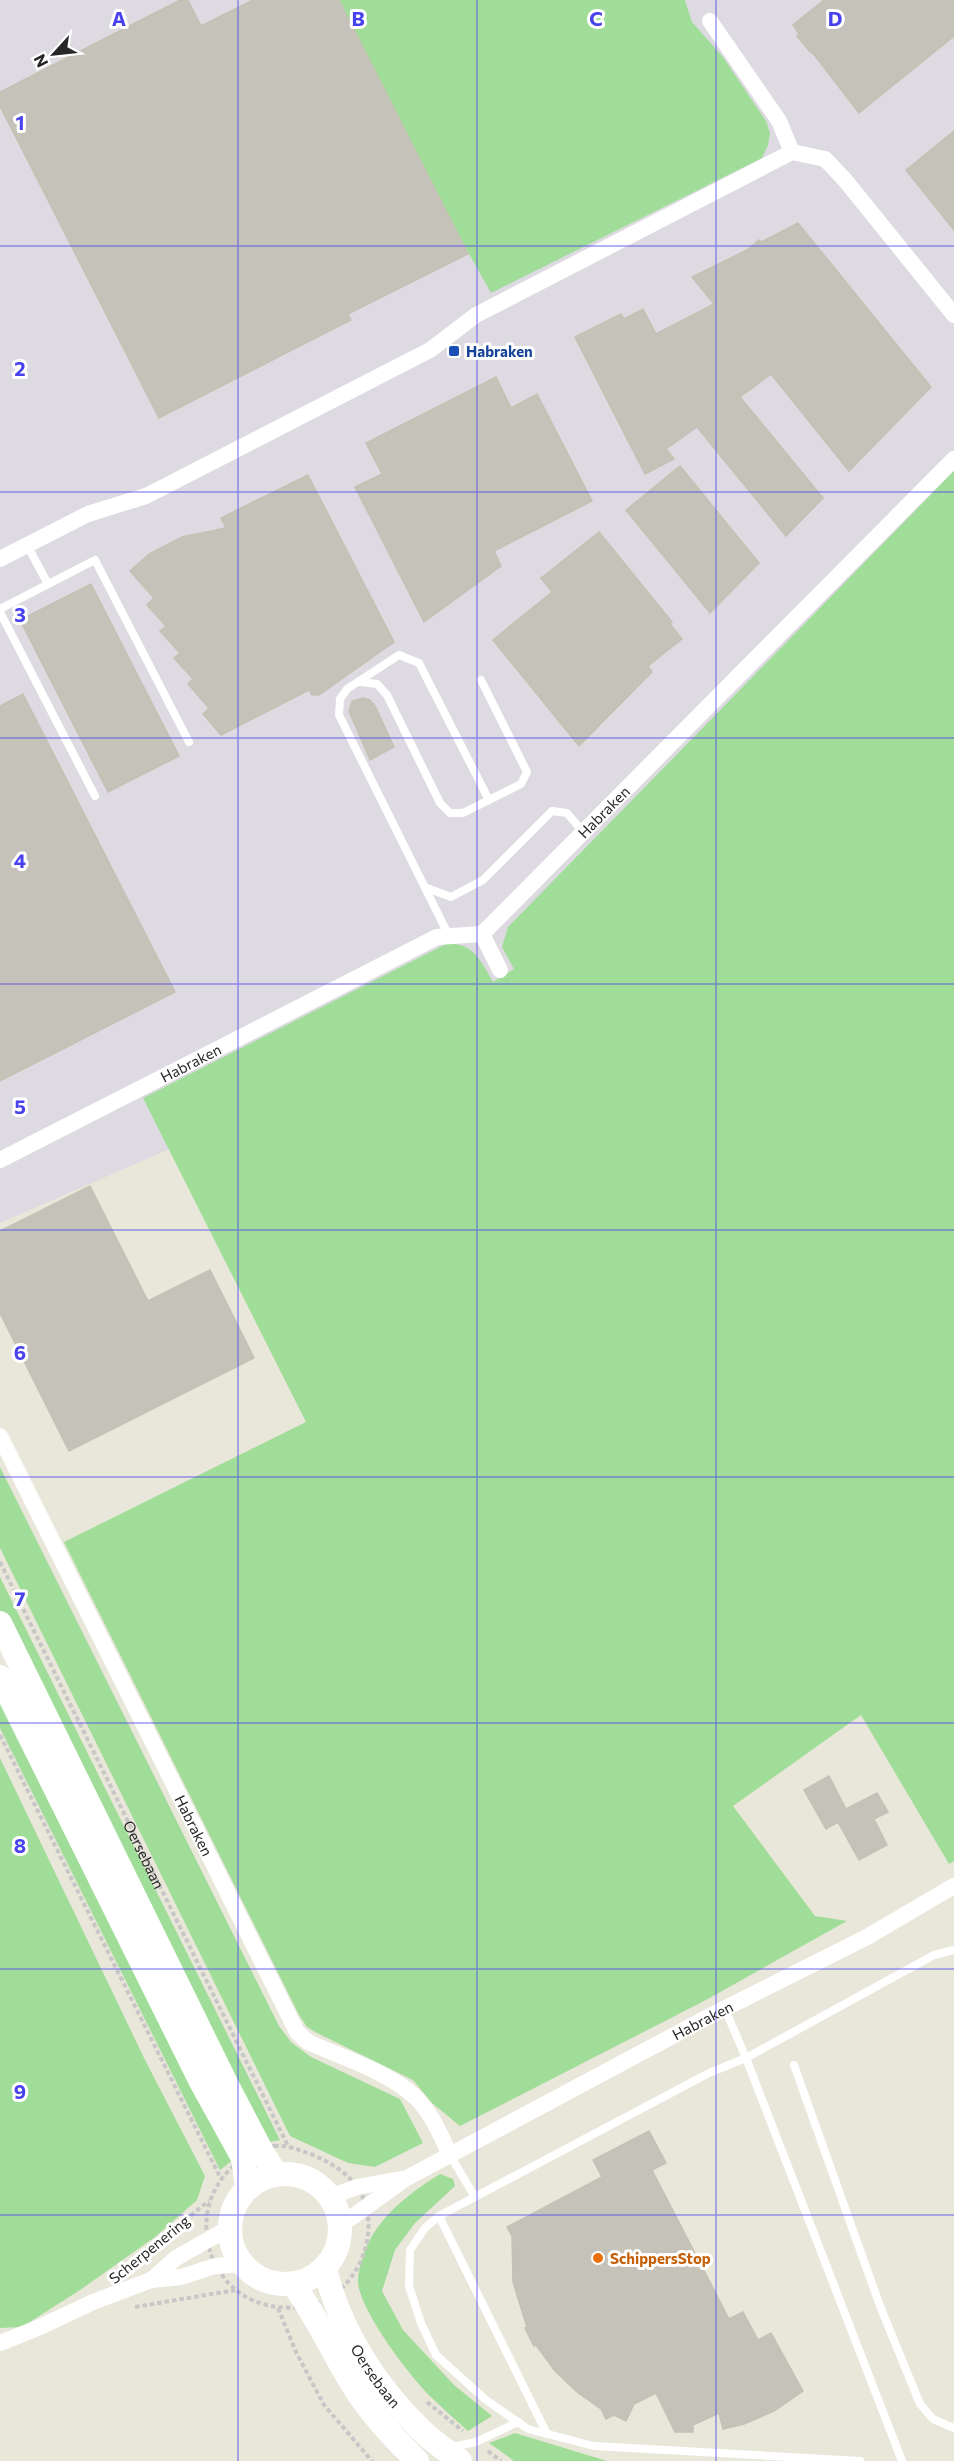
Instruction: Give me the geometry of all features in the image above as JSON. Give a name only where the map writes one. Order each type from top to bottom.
[{"type":"main road","name":"Oersebaan","points":[[0,1623],[252,2154],[248,2187]]},
{"type":"main road","name":"Oersebaan","points":[[0,1677],[201,2082],[252,2154],[276,2174]]},
{"type":"main road","points":[[276,2174],[296,2174],[314,2181],[330,2197],[337,2209],[341,2225],[338,2248],[325,2268],[315,2276],[292,2284],[274,2283],[256,2276],[242,2264],[233,2247],[229,2228],[234,2206],[248,2187],[261,2178],[276,2174]]},
{"type":"main road","name":"Oersebaan","points":[[325,2268],[344,2289],[340,2316],[371,2373],[420,2430],[452,2455]]},
{"type":"main road","name":"Oersebaan","points":[[292,2284],[309,2306],[355,2388],[388,2432],[417,2461]]},
{"type":"street","points":[[710,21],[779,121],[792,152]]},
{"type":"street","points":[[0,559],[88,514],[146,496],[220,458],[430,350],[476,315],[792,152],[825,159],[845,180],[954,315]]},
{"type":"street","name":"Habraken","points":[[0,1160],[437,937],[482,934],[954,459]]},
{"type":"street","points":[[482,934],[500,970]]},
{"type":"street","name":"Habraken","points":[[0,1436],[297,2032],[308,2042],[390,2080],[413,2096],[433,2120],[450,2155]]},
{"type":"street","name":"Habraken","points":[[341,2225],[405,2179],[725,2009],[867,1937],[954,1886]]},
{"type":"street","name":"Habraken","points":[[330,2197],[357,2187],[405,2179]]},
{"type":"street","name":"Scherpenering","points":[[151,2280],[176,2258],[229,2228]]},
{"type":"street","name":"Scherpenering","points":[[0,2343],[93,2302],[151,2280],[181,2277],[215,2266],[242,2264]]},
{"type":"lane","points":[[27,545],[48,584]]},
{"type":"lane","points":[[95,796],[0,611],[95,560],[189,742]]},
{"type":"lane","points":[[450,936],[339,715],[340,699],[347,689],[399,655],[419,663],[489,800]]},
{"type":"lane","points":[[360,682],[376,684],[387,695],[440,803],[450,813],[463,813],[521,784],[527,772],[481,680]]},
{"type":"lane","points":[[426,888],[451,897],[483,880],[552,811],[567,813],[584,833]]},
{"type":"lane","points":[[861,2461],[594,2446],[528,2429],[486,2400],[436,2355],[421,2323],[409,2286],[410,2250],[425,2228],[439,2216],[709,2073],[746,2058],[934,1955],[954,1950]]},
{"type":"lane","points":[[725,2009],[902,2461]]},
{"type":"lane","points":[[794,2065],[880,2306],[920,2404],[933,2419],[954,2428]]},
{"type":"lane","points":[[450,2155],[475,2197]]},
{"type":"lane","points":[[439,2216],[547,2434]]},
{"type":"lane","points":[[452,2455],[518,2422]]},
{"type":"path","name":"Oersebaan","points":[[0,1562],[288,2146]]},
{"type":"path","points":[[0,1735],[221,2179]]},
{"type":"path","points":[[288,2146],[342,2170],[357,2187],[366,2207],[368,2231],[366,2249],[359,2266],[344,2289],[309,2306],[279,2308],[256,2303],[235,2290],[215,2266],[207,2242],[206,2221],[210,2200],[221,2179],[252,2154],[288,2146]]},
{"type":"path","name":"Scherpenering","points":[[118,2274],[145,2256],[178,2225],[210,2200]]},
{"type":"path","name":"Scherpenering","points":[[93,2302],[124,2309],[235,2290]]},
{"type":"path","points":[[279,2308],[296,2352],[324,2405],[372,2461]]},
{"type":"path","name":"Oersebaan","points":[[419,2393],[427,2402],[501,2461]]},
{"type":"shaded area","points":[[0,0],[954,0],[954,626],[553,982],[0,1223]]},
{"type":"green space","points":[[327,0],[685,0],[692,22],[723,57],[766,121],[770,133],[768,145],[762,158],[491,293]]},
{"type":"green space","points":[[954,471],[954,1861],[949,1864],[861,1715],[733,1806],[815,1916],[847,1921],[706,2000],[460,2126],[432,2103],[413,2080],[307,2027],[64,1542],[306,1422],[143,1098],[446,944],[463,946],[475,954],[493,982],[514,969],[502,947],[508,927]]},
{"type":"green space","points":[[0,1467],[279,2026],[291,2042],[311,2057],[400,2099],[423,2143],[375,2167],[348,2163],[290,2136],[0,1548]]},
{"type":"green space","points":[[0,1577],[280,2140],[264,2143],[0,1611]]},
{"type":"green space","points":[[0,1695],[234,2159],[220,2170],[0,1728]]},
{"type":"green space","points":[[0,1758],[145,2060],[205,2176],[197,2200],[155,2237],[80,2290],[22,2327],[0,2328]]},
{"type":"green space","points":[[440,2174],[453,2179],[455,2186],[415,2223],[395,2250],[382,2291],[403,2330],[454,2385],[492,2416],[468,2431],[431,2397],[398,2358],[375,2323],[359,2290],[358,2278],[362,2260],[376,2230],[398,2205]]},
{"type":"green space","points":[[515,2433],[607,2461],[514,2461],[489,2443]]},
{"type":"building","points":[[180,0],[188,0],[201,26],[253,0],[339,0],[468,254],[348,314],[351,320],[159,418],[0,106],[0,92]]},
{"type":"building","points":[[824,0],[954,0],[954,36],[859,113],[797,36],[799,34],[793,25]]},
{"type":"building","points":[[954,131],[954,230],[906,170]]},
{"type":"building","points":[[798,223],[931,387],[849,471],[771,374],[740,397],[823,498],[786,536],[697,427],[666,449],[674,459],[645,474],[575,337],[621,314],[624,319],[643,309],[656,334],[714,304],[692,277],[747,250],[759,240],[761,242]]},
{"type":"building","points":[[496,377],[511,408],[537,394],[592,501],[494,551],[501,566],[424,622],[355,487],[382,474],[366,443]]},
{"type":"building","points":[[680,466],[759,563],[710,613],[626,510]]},
{"type":"building","points":[[308,475],[394,642],[319,695],[312,695],[309,690],[221,735],[203,714],[209,708],[188,684],[193,679],[174,658],[180,653],[160,631],[166,626],[147,605],[154,598],[130,571],[149,554],[182,537],[226,528],[221,518]]},
{"type":"building","points":[[599,532],[672,622],[670,624],[682,639],[648,666],[652,672],[579,746],[493,640],[552,592],[541,578]]},
{"type":"building","points":[[91,584],[179,756],[108,792],[20,620]]},
{"type":"building","points":[[23,694],[175,992],[0,1081],[0,706]]},
{"type":"building","points":[[363,698],[370,700],[375,706],[394,747],[370,760],[349,711],[352,701]]},
{"type":"building","points":[[90,1186],[148,1301],[210,1270],[254,1358],[69,1451],[0,1313],[0,1231]]},
{"type":"building","points":[[829,1776],[846,1809],[877,1793],[888,1812],[874,1819],[887,1845],[859,1860],[838,1822],[826,1829],[804,1790]]},
{"type":"building","points":[[649,2131],[666,2163],[652,2170],[729,2319],[743,2312],[758,2340],[771,2333],[803,2391],[774,2411],[744,2424],[723,2429],[719,2413],[693,2425],[693,2432],[675,2432],[656,2393],[634,2404],[626,2421],[614,2415],[606,2419],[601,2409],[577,2392],[555,2371],[536,2345],[534,2346],[525,2328],[527,2327],[513,2282],[512,2236],[507,2227],[602,2177],[593,2160]]},
{"type":"place","name":"Habraken","points":[[454,351]]},
{"type":"place","name":"SchippersStop","points":[[598,2258]]}]
